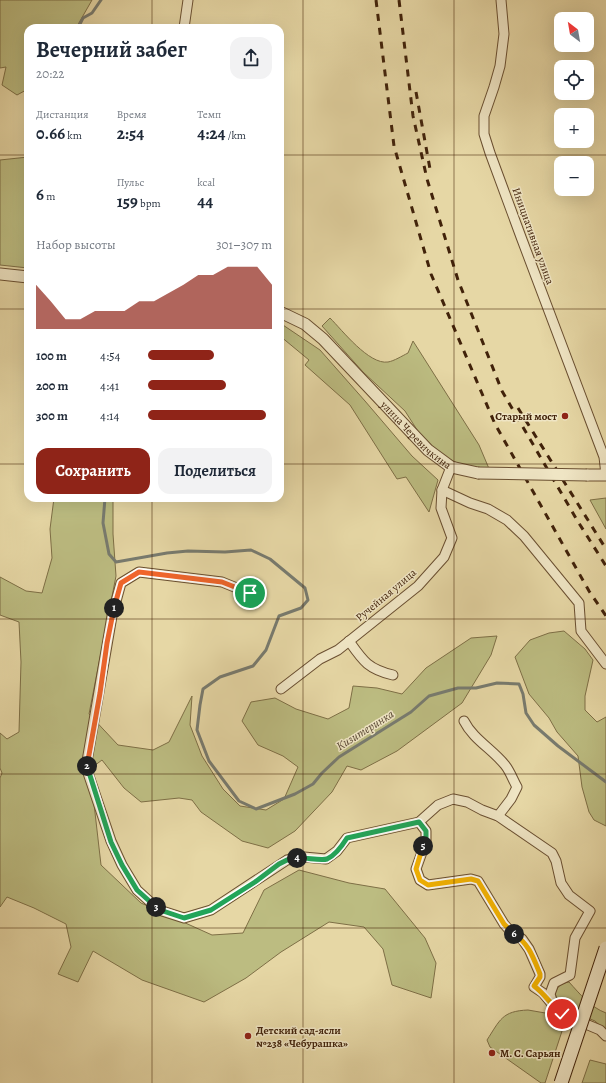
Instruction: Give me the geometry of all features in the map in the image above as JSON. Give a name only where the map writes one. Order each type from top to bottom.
[{"type":"main road","points":[[561,1083],[606,948]]},
{"type":"street","points":[[185,24],[188,0]]},
{"type":"street","name":"Инициативная улица","points":[[501,0],[504,34],[500,66],[484,116],[484,134],[604,458],[606,475]]},
{"type":"street","points":[[0,274],[24,277]]},
{"type":"street","name":"улица Черевичкина","points":[[284,314],[305,324],[323,339],[428,450],[451,466],[478,473],[606,475]]},
{"type":"street","name":"Ручейная улица","points":[[282,689],[320,659],[338,650],[418,586],[444,557],[452,538],[442,508],[442,490],[451,466]]},
{"type":"street","points":[[442,490],[470,503],[488,509],[507,520],[524,536],[579,603],[581,631],[606,664]]},
{"type":"street","points":[[250,593],[222,582],[139,572],[121,583],[112,616],[86,767],[111,842],[122,865],[137,890],[160,910],[184,918],[211,910],[287,860],[304,857],[326,859],[337,852],[347,838],[419,822],[438,805],[454,799],[468,802],[482,810],[498,816],[552,853],[556,861],[561,883],[569,895],[590,911],[575,938],[570,975],[554,983],[550,994],[554,1008]]},
{"type":"street","points":[[349,641],[363,661],[378,671],[393,675]]},
{"type":"street","points":[[464,721],[469,731],[488,747],[505,765],[517,787],[511,799],[498,816]]},
{"type":"street","points":[[419,822],[426,831],[426,841],[416,869],[420,880],[428,885],[471,879],[478,881],[504,924],[511,932],[522,939],[529,948],[540,974],[540,977],[534,986],[543,993],[554,1008],[562,1014],[600,1030],[606,1036]]},
{"type":"green space","points":[[0,0],[92,0],[78,24],[24,24],[24,91],[17,95],[2,85],[6,67],[0,68]]},
{"type":"green space","points":[[24,157],[24,268],[0,265],[0,160]]},
{"type":"green space","points":[[330,318],[364,353],[381,361],[388,362],[395,360],[408,353],[413,341],[479,445],[490,471],[460,464],[442,456],[421,436],[405,411],[363,372],[322,326]]},
{"type":"green space","points":[[284,326],[320,350],[412,456],[438,480],[429,512],[406,477],[397,479],[350,405],[305,365],[309,360],[284,339]]},
{"type":"green space","points":[[606,498],[606,529],[590,500]]},
{"type":"green space","points":[[53,502],[113,502],[113,534],[116,576],[89,714],[118,745],[153,750],[169,742],[192,696],[190,725],[202,756],[223,789],[240,806],[266,810],[284,799],[298,767],[283,756],[258,745],[242,721],[251,702],[275,698],[296,709],[328,719],[349,708],[353,686],[377,688],[402,694],[426,668],[471,638],[497,636],[491,655],[462,703],[397,751],[361,770],[347,766],[332,792],[295,831],[268,848],[242,841],[201,812],[192,800],[179,798],[141,802],[124,788],[102,760],[90,769],[101,865],[141,903],[212,935],[243,933],[264,890],[299,870],[349,883],[385,889],[425,938],[436,963],[431,998],[392,985],[383,949],[364,927],[329,922],[281,952],[246,978],[204,1002],[142,980],[93,951],[78,982],[58,974],[71,947],[66,924],[34,908],[7,897],[0,907],[0,778],[2,773],[0,768],[0,733],[7,739],[19,732],[21,662],[19,622],[0,615],[0,577],[26,591],[42,593],[52,558],[50,529]]},
{"type":"green space","points":[[564,631],[585,649],[593,660],[585,696],[585,710],[597,722],[606,717],[606,826],[594,820],[589,812],[582,787],[578,756],[557,732],[549,718],[529,694],[515,657],[530,640],[549,633]]},
{"type":"green space","points":[[569,982],[590,1004],[606,1013],[606,1031],[595,1021],[559,1006],[555,993],[557,988],[564,983]]},
{"type":"green space","points":[[528,1010],[551,1014],[565,1022],[545,1083],[541,1083],[490,1047],[487,1040],[499,1022],[507,1015],[512,1012]]},
{"type":"green space","points":[[590,1060],[606,1064],[606,1083],[582,1083]]},
{"type":"waterway","name":"Кизитеринка","points":[[80,24],[83,18],[92,13],[101,0]]},
{"type":"waterway","name":"Кизитеринка","points":[[105,502],[103,523],[109,554],[116,562],[188,551],[225,552],[251,550],[270,559],[305,588],[308,600],[301,608],[279,616],[266,650],[253,666],[220,677],[203,689],[197,730],[209,761],[239,801],[256,809],[295,794],[313,784],[339,757],[411,712],[429,696],[458,688],[476,688],[497,683],[519,684],[523,694],[526,713],[534,725],[558,746],[606,782]]},
{"type":"railway","points":[[376,0],[394,146],[431,274],[495,424],[589,591],[606,616]]},
{"type":"railway","points":[[399,0],[413,116],[427,179],[458,280],[502,391],[577,520],[606,566]]},
{"type":"railway","points":[[416,92],[430,169]]},
{"type":"railway","points":[[518,408],[606,549]]},
{"type":"place","name":"Старый мост","points":[[565,416]]},
{"type":"place","name":"Детский сад-ясли №238 «Чебурашка»","points":[[248,1036]]},
{"type":"place","name":"М. С. Сарьян","points":[[492,1053]]},
{"type":"route","points":[[250,593],[222,582],[139,572],[121,583],[112,616],[100,693],[86,767],[111,842],[122,865],[137,890],[160,910],[184,918],[211,910],[287,860],[304,857],[326,859],[337,852],[347,838],[419,822],[426,831],[426,841],[420,854],[416,869],[420,880],[428,885],[471,879],[478,881],[504,924],[511,932],[522,939],[529,948],[540,974],[540,977],[534,986],[543,993],[554,1008],[562,1014]]}]
